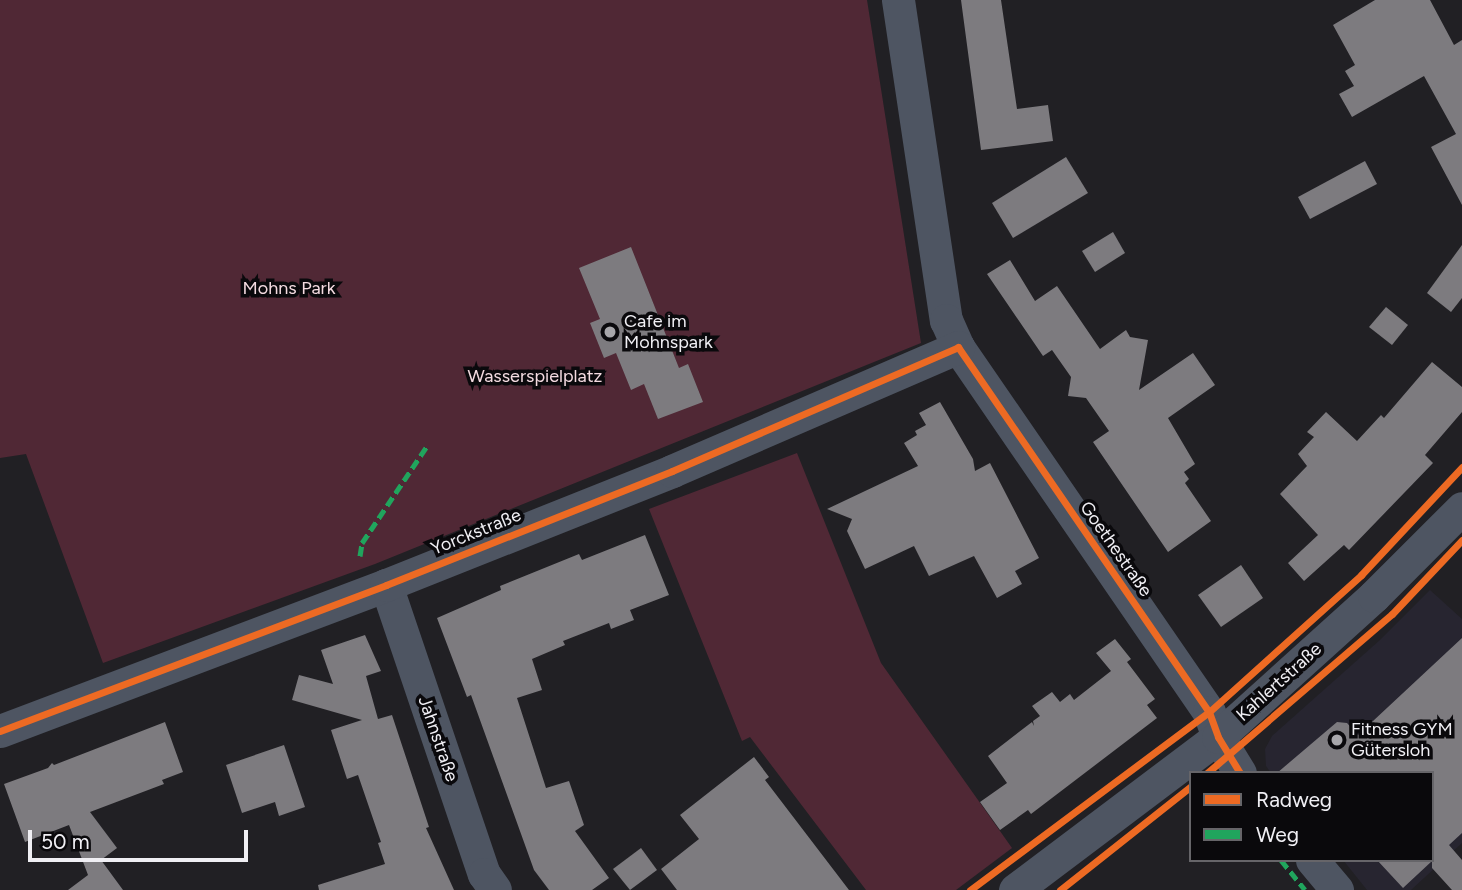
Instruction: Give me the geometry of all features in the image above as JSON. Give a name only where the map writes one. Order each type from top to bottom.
[{"type":"street","name":"Goethestraße","points":[[898,0],[947,320],[958,347],[1209,712],[1218,737],[1239,771]]},
{"type":"street","name":"Yorckstraße","points":[[0,731],[386,585],[672,471],[958,347]]},
{"type":"street","name":"Kahlertstraße","points":[[1015,890],[1218,737],[1374,596],[1462,508]]},
{"type":"street","name":"Jahnstraße","points":[[386,585],[484,874],[495,890]]},
{"type":"street","points":[[1314,862],[1337,890]]},
{"type":"shaded area","points":[[1430,590],[1462,619],[1462,843],[1411,890],[1367,890],[1345,862],[1434,862],[1434,771],[1270,771],[1266,766],[1265,749],[1272,736],[1380,640]]},
{"type":"green space","name":"Mohns Park","points":[[0,0],[867,0],[921,343],[375,564],[103,663],[26,454],[0,458]]},
{"type":"green space","points":[[797,453],[881,663],[1012,848],[956,890],[866,890],[750,737],[742,741],[649,509]]},
{"type":"building","points":[[961,0],[1001,0],[1017,109],[1048,105],[1053,141],[981,150]]},
{"type":"building","points":[[1375,0],[1430,0],[1454,45],[1462,40],[1462,205],[1431,147],[1456,134],[1424,76],[1352,117],[1339,94],[1354,86],[1345,71],[1355,65],[1333,25]]},
{"type":"building","points":[[1066,157],[1088,193],[1013,238],[992,203]]},
{"type":"building","points":[[1365,161],[1377,184],[1310,219],[1298,197]]},
{"type":"building","points":[[1113,232],[1125,253],[1095,272],[1082,251]]},
{"type":"building","points":[[1462,245],[1462,298],[1451,312],[1427,293]]},
{"type":"building","points":[[631,247],[679,368],[688,364],[703,402],[658,419],[644,384],[631,390],[616,353],[604,358],[590,323],[600,319],[579,268]]},
{"type":"building","points":[[1010,260],[1035,301],[1057,286],[1100,349],[1126,330],[1130,337],[1148,340],[1139,390],[1193,353],[1215,385],[1168,418],[1195,464],[1184,472],[1189,479],[1185,483],[1211,521],[1168,552],[1093,442],[1109,431],[1086,398],[1068,396],[1071,377],[1052,350],[1043,356],[987,274]]},
{"type":"building","points":[[1386,307],[1408,325],[1392,345],[1369,327]]},
{"type":"building","points":[[1432,362],[1462,387],[1462,412],[1425,455],[1433,463],[1349,550],[1344,545],[1304,581],[1288,563],[1318,535],[1280,494],[1307,466],[1298,454],[1314,437],[1307,432],[1326,412],[1357,441],[1381,415],[1384,418]]},
{"type":"building","points":[[940,402],[973,459],[975,471],[990,463],[1039,558],[1015,571],[1022,584],[997,598],[974,556],[929,576],[914,546],[865,569],[847,531],[852,519],[827,509],[918,466],[904,443],[917,435],[915,431],[926,425],[919,413]]},
{"type":"building","points":[[645,535],[669,595],[630,610],[634,620],[611,629],[609,623],[563,641],[565,645],[532,659],[542,690],[517,698],[546,788],[569,781],[584,825],[575,831],[609,878],[592,890],[549,890],[534,870],[471,695],[467,697],[437,618],[501,590],[500,586],[579,554],[582,560]]},
{"type":"building","points":[[1241,565],[1263,598],[1221,627],[1198,595]]},
{"type":"building","points":[[365,635],[381,671],[366,676],[378,719],[392,715],[429,827],[426,828],[454,890],[319,890],[318,885],[385,864],[378,843],[381,842],[358,775],[347,779],[331,730],[362,720],[292,700],[299,675],[333,684],[321,650]]},
{"type":"building","points":[[1462,638],[1462,833],[1449,845],[1462,860],[1462,890],[1452,890],[1432,868],[1434,771],[1279,771],[1337,722],[1347,723],[1358,735]]},
{"type":"building","points":[[1115,639],[1131,659],[1127,662],[1155,699],[1147,705],[1157,718],[1031,814],[1028,810],[1000,830],[980,802],[1007,783],[988,756],[1032,722],[1034,726],[1033,721],[1040,716],[1032,706],[1052,692],[1060,702],[1070,694],[1074,700],[1111,671],[1096,653]]},
{"type":"building","points":[[165,722],[183,772],[162,780],[164,784],[90,812],[117,848],[101,860],[123,890],[68,890],[88,875],[69,825],[25,842],[4,784],[48,768],[52,763],[54,765]]},
{"type":"building","points":[[284,745],[305,807],[279,816],[275,802],[242,813],[226,765]]},
{"type":"building","points":[[754,757],[769,777],[765,780],[849,890],[677,890],[661,869],[699,839],[680,815]]},
{"type":"building","points":[[641,848],[657,870],[630,890],[613,869]]},
{"type":"building","points":[[1379,862],[1431,862],[1403,888]]},
{"type":"marked path","points":[[360,556],[362,543],[427,446]]},
{"type":"marked path","points":[[1283,862],[1305,890]]},
{"type":"cycle path","points":[[0,731],[386,585],[672,471],[958,347],[1209,712],[1218,737],[1239,771]]},
{"type":"cycle path","points":[[970,890],[1209,712],[1361,575],[1462,467]]},
{"type":"cycle path","points":[[1209,771],[1392,614],[1462,540]]},
{"type":"cycle path","points":[[1060,890],[1189,788]]},
{"type":"place","name":"Cafe im Mohnspark","points":[[610,332]]},
{"type":"place","name":"Fitness GYM Gütersloh","points":[[1337,740]]},
{"type":"park label","name":"Wasserspielplatz","points":[[535,376]]}]
